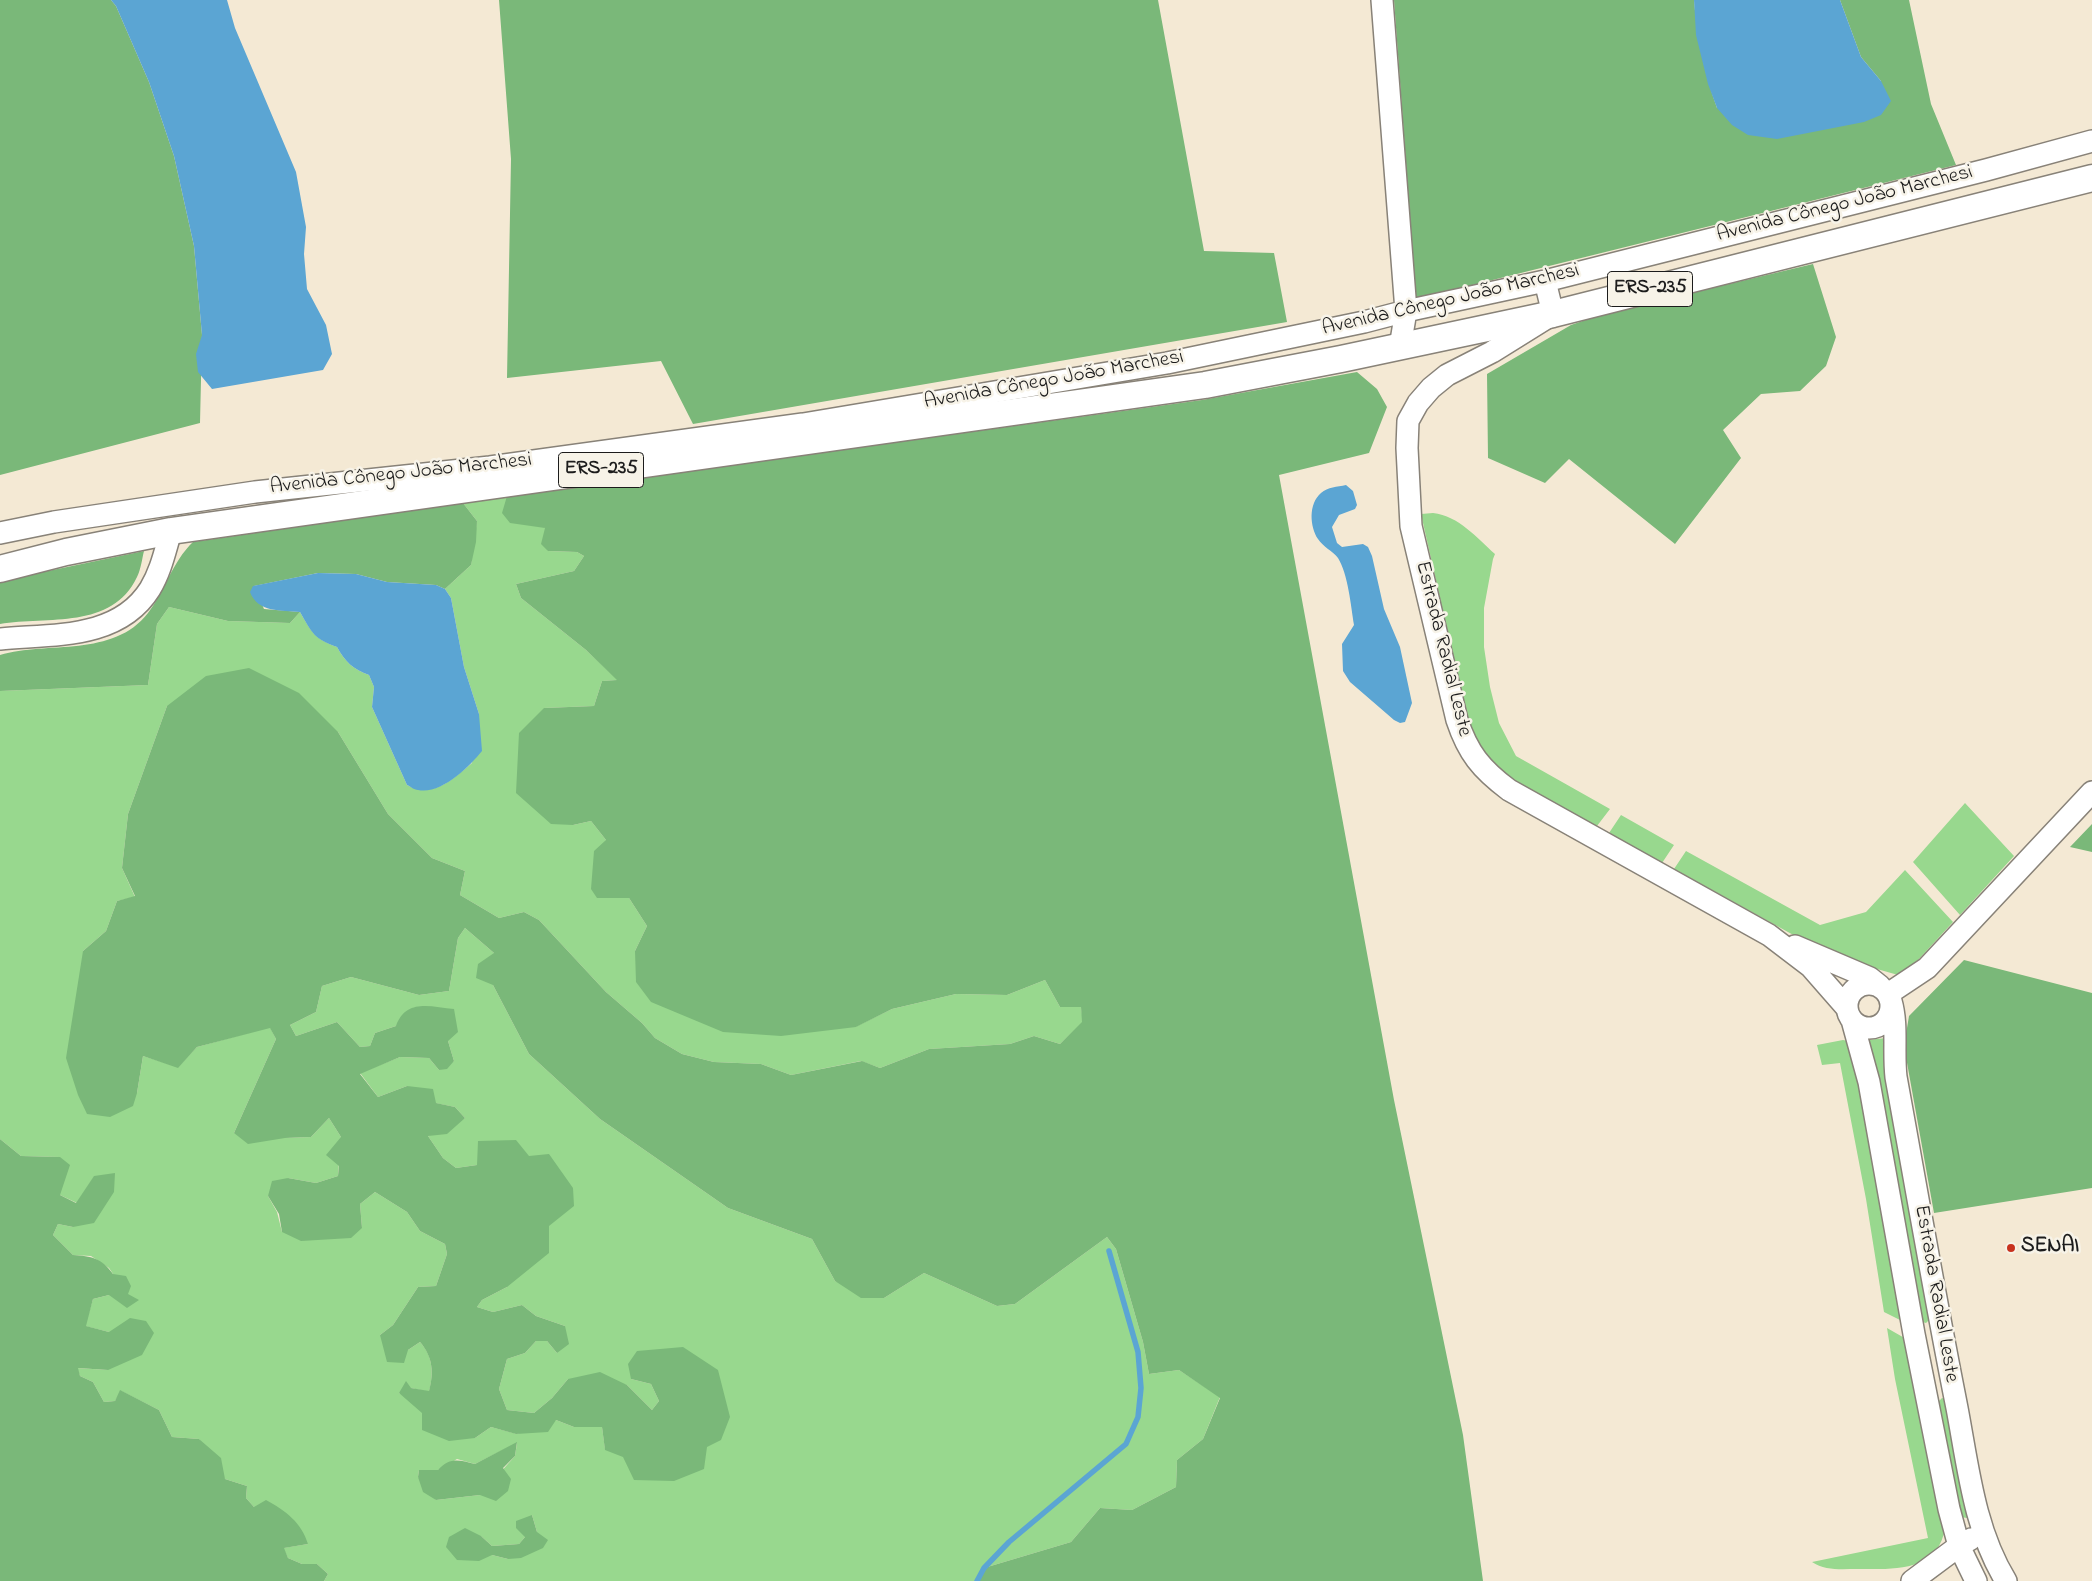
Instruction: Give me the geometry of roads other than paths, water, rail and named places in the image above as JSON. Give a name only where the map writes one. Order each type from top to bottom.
[{"type":"main road","name":"ERS-235","points":[[0,569],[66,552],[171,531],[1205,385],[1553,314],[2092,178]]},
{"type":"street","points":[[1382,0],[1406,311],[1400,346]]},
{"type":"street","name":"Avenida Cônego João Marchesi","points":[[0,533],[54,522],[255,492],[490,467],[803,424],[1167,363],[1364,322],[1545,281],[1986,170],[2092,141]]},
{"type":"street","points":[[1545,281],[1553,314]]},
{"type":"street","name":"Estrada Radial Leste","points":[[1553,314],[1492,352],[1446,375],[1418,403],[1408,421],[1407,448],[1411,526],[1457,720],[1464,742],[1489,775],[1508,790],[1770,935],[1811,967],[1849,1014],[1869,1082],[1914,1334],[1959,1546],[1976,1581]]},
{"type":"street","points":[[0,639],[99,629],[118,620],[136,606],[150,589],[163,561],[171,531]]},
{"type":"street","points":[[1887,994],[1927,968],[2092,792]]},
{"type":"street","points":[[1770,935],[1870,978],[1887,994],[1889,1015],[1879,1026],[1864,1028],[1849,1014],[1850,993],[1856,987],[1870,983],[1887,994]]},
{"type":"street","name":"Estrada Radial Leste","points":[[1887,994],[1896,1021],[1894,1058],[1898,1086],[1942,1336],[1983,1534],[2006,1581]]},
{"type":"street","points":[[1912,1581],[1959,1546],[1983,1534]]},
{"type":"water","points":[[111,0],[227,0],[235,28],[296,172],[306,227],[304,254],[307,289],[326,325],[332,354],[323,370],[212,389],[198,372],[196,354],[202,335],[194,246],[174,156],[149,82],[116,6]]},
{"type":"water","points":[[1694,0],[1840,0],[1861,57],[1881,81],[1891,101],[1881,115],[1864,122],[1777,139],[1748,135],[1732,125],[1717,108],[1708,84],[1696,35]]},
{"type":"water","points":[[1346,485],[1353,491],[1357,505],[1355,509],[1339,515],[1332,527],[1337,543],[1342,547],[1363,544],[1368,547],[1372,556],[1384,609],[1400,647],[1412,703],[1405,722],[1400,723],[1394,720],[1350,682],[1343,671],[1342,644],[1354,625],[1349,590],[1338,558],[1315,534],[1312,522],[1312,509],[1321,493],[1330,488]]},
{"type":"water","points":[[318,573],[356,574],[387,582],[436,585],[445,589],[451,598],[464,667],[479,714],[482,751],[470,765],[445,784],[427,790],[417,790],[407,785],[372,707],[374,687],[369,675],[350,664],[337,647],[318,638],[300,612],[264,607],[254,599],[250,592],[253,586]]},
{"type":"waterway","points":[[977,1581],[984,1568],[1009,1542],[1126,1444],[1138,1417],[1141,1388],[1138,1352],[1109,1251]]},
{"type":"place","name":"SENAI","points":[[2011,1248]]}]
